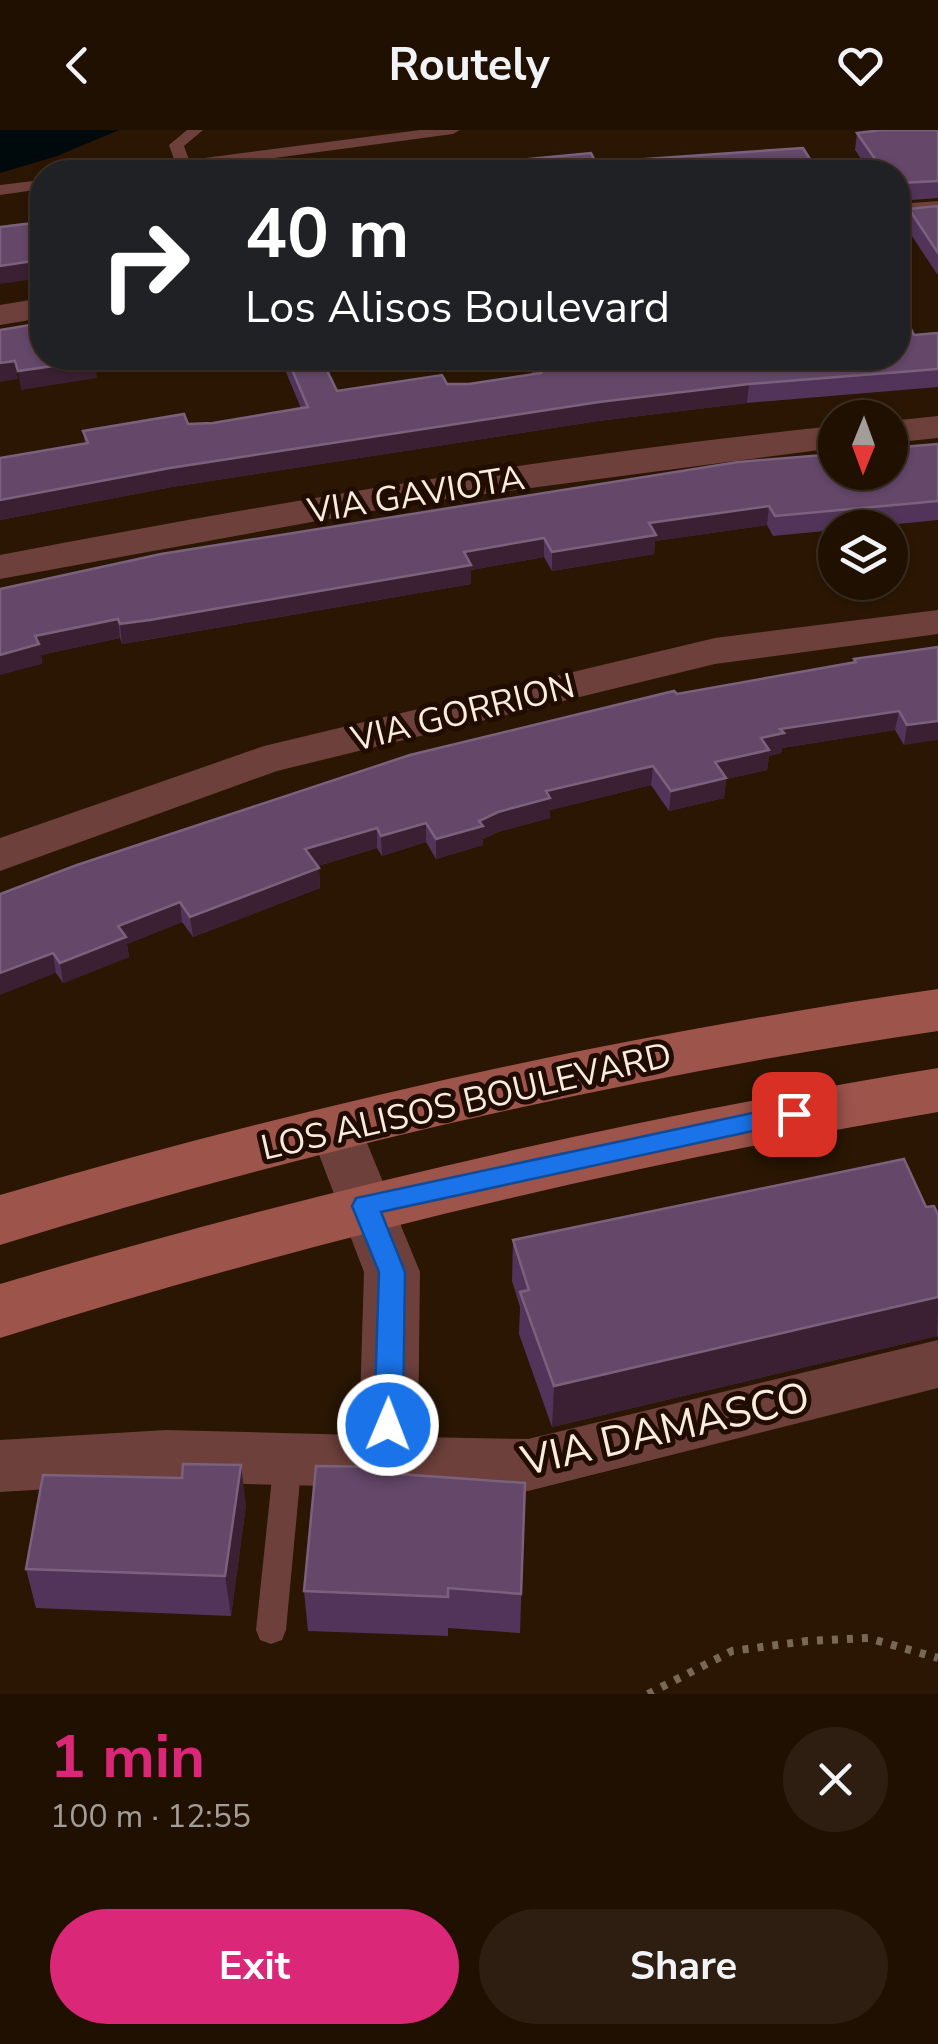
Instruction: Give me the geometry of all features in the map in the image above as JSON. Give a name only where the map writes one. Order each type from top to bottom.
[{"type":"main road","name":"LOS ALISOS BOULEVARD","points":[[0,1220],[334,1126],[710,1046],[938,1010]]},
{"type":"main road","points":[[0,1311],[365,1206],[721,1127],[938,1090]]},
{"type":"street","points":[[910,213],[938,212]]},
{"type":"street","points":[[0,315],[30,310]]},
{"type":"street","points":[[908,430],[938,428]]},
{"type":"street","name":"VIA GAVIOTA","points":[[0,567],[251,519],[709,449],[818,439]]},
{"type":"street","name":"VIA GORRION","points":[[0,855],[264,760],[715,651],[938,622]]},
{"type":"street","points":[[334,1126],[392,1272],[388,1463]]},
{"type":"street","name":"VIA DAMASCO","points":[[0,1466],[166,1456],[528,1464],[938,1364]]},
{"type":"lane","points":[[182,160],[176,145],[196,130]]},
{"type":"lane","points":[[229,160],[453,130]]},
{"type":"lane","points":[[0,190],[30,186]]},
{"type":"lane","points":[[271,1630],[288,1460]]},
{"type":"path","points":[[648,1694],[732,1650],[807,1640],[868,1638],[938,1658]]},
{"type":"shaded area","points":[[0,130],[119,130],[57,156],[30,160],[30,164],[0,173]]},
{"type":"building","points":[[938,130],[938,181],[910,182],[910,160],[876,160],[857,133]]},
{"type":"building","points":[[803,148],[810,160],[631,160]]},
{"type":"building","points":[[591,153],[594,160],[520,160]]},
{"type":"building","points":[[938,206],[938,253],[910,211]]},
{"type":"building","points":[[30,223],[30,261],[0,266],[0,227]]},
{"type":"building","points":[[30,325],[30,369],[18,371],[15,361],[0,363],[0,330]]},
{"type":"building","points":[[910,329],[914,335],[938,333],[938,369],[749,384],[599,402],[170,468],[0,500],[0,458],[88,443],[83,431],[184,414],[188,424],[213,423],[308,407],[292,370],[327,370],[337,391],[442,375],[447,384],[469,384],[541,373],[539,370],[910,370]]},
{"type":"building","points":[[938,444],[938,501],[775,516],[769,506],[649,523],[656,535],[552,552],[544,538],[464,552],[471,565],[150,620],[120,624],[118,619],[35,636],[39,644],[0,655],[0,589],[161,554],[738,462],[818,455],[818,490],[908,490],[908,446]]},
{"type":"building","points":[[938,647],[938,721],[907,725],[899,711],[780,729],[784,733],[761,738],[769,750],[715,762],[726,778],[671,791],[653,766],[546,791],[550,798],[498,812],[479,821],[483,826],[436,839],[426,823],[381,836],[377,828],[305,849],[319,868],[190,917],[180,902],[118,926],[126,937],[60,963],[53,953],[0,973],[0,894],[77,865],[410,755],[674,691],[677,694],[856,662],[854,659]]},
{"type":"building","points":[[904,1159],[926,1207],[934,1206],[938,1215],[938,1297],[554,1386],[520,1292],[529,1290],[513,1240]]},
{"type":"building","points":[[183,1464],[241,1465],[225,1576],[26,1569],[43,1475],[182,1478]]},
{"type":"building","points":[[316,1466],[385,1467],[385,1473],[525,1483],[521,1594],[448,1588],[448,1597],[304,1591]]},
{"type":"route","points":[[388,1425],[392,1272],[365,1206],[794,1114]]}]
